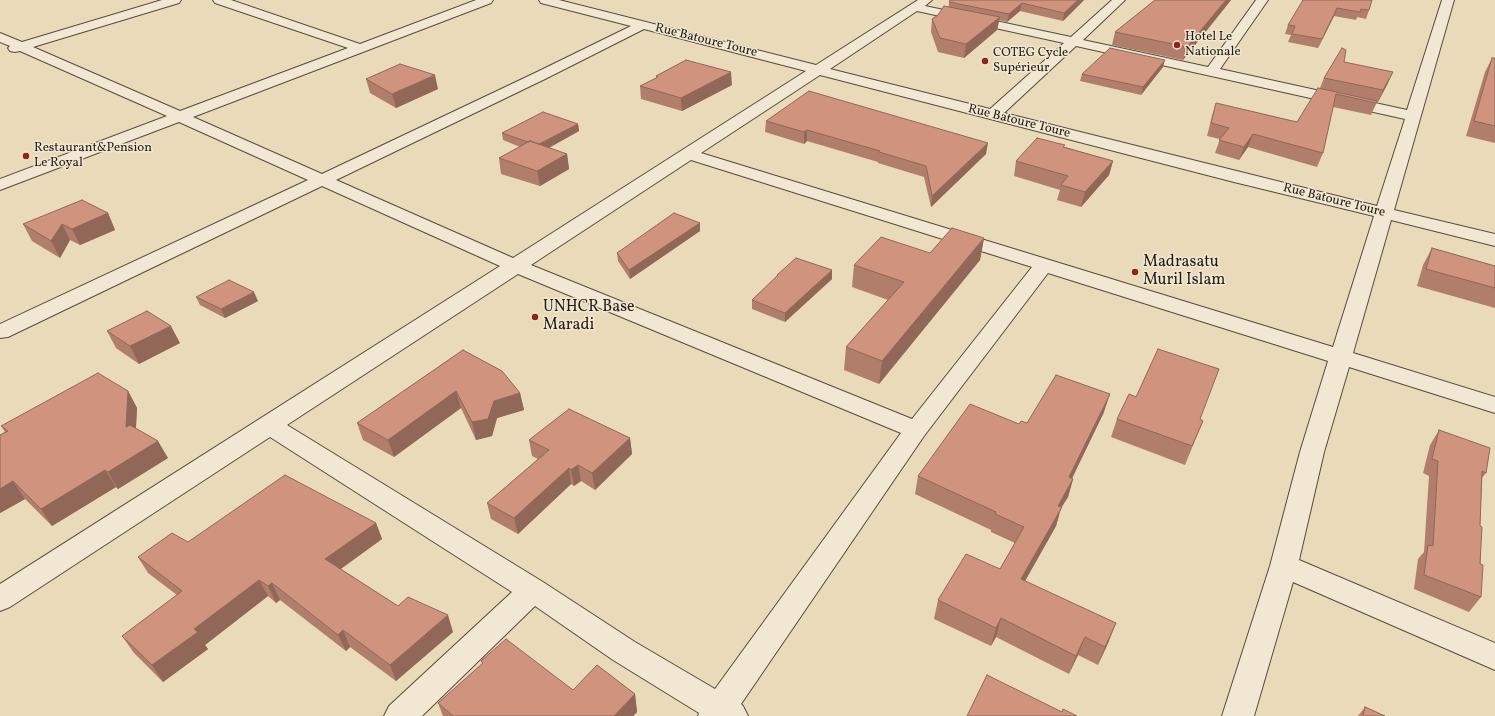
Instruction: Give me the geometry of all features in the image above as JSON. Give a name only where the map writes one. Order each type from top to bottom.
[{"type":"street","points":[[0,53],[175,0]]},
{"type":"street","points":[[219,0],[360,48]]},
{"type":"street","points":[[2,183],[487,0]]},
{"type":"street","name":"Rue Batoure Toure","points":[[545,0],[818,69],[993,116],[1495,240]]},
{"type":"street","points":[[993,116],[1119,0]]},
{"type":"street","points":[[1212,72],[1262,0]]},
{"type":"street","points":[[1238,716],[1284,566],[1312,452],[1448,0]]},
{"type":"street","points":[[0,599],[818,69],[921,4],[1072,42],[1414,116]]},
{"type":"street","points":[[0,332],[542,75],[642,25]]},
{"type":"street","points":[[0,37],[516,266],[916,430]]},
{"type":"street","points":[[688,154],[1495,405]]},
{"type":"street","points":[[269,425],[533,590],[624,651],[722,713],[916,430],[1044,265]]},
{"type":"street","points":[[1284,566],[1495,656]]},
{"type":"street","points":[[400,716],[533,590]]},
{"type":"building","points":[[950,0],[1078,0],[1064,13],[1022,3],[1009,14],[949,2]]},
{"type":"building","points":[[1155,0],[1226,0],[1187,47],[1115,32]]},
{"type":"building","points":[[1303,0],[1372,0],[1369,10],[1361,9],[1360,12],[1337,8],[1322,39],[1292,34],[1295,26],[1288,25]]},
{"type":"building","points":[[944,6],[1000,17],[966,44],[940,38],[932,19],[938,15]]},
{"type":"building","points":[[1110,48],[1165,60],[1143,87],[1082,74]]},
{"type":"building","points":[[1342,48],[1346,50],[1344,62],[1393,72],[1383,90],[1324,78]]},
{"type":"building","points":[[1492,58],[1495,58],[1495,126],[1474,121]]},
{"type":"building","points":[[686,60],[731,72],[681,98],[640,86],[658,77],[656,76]]},
{"type":"building","points":[[400,64],[435,75],[392,94],[366,79]]},
{"type":"building","points":[[1318,88],[1377,101],[1376,103],[1336,94],[1323,153],[1253,134],[1244,147],[1219,140],[1229,128],[1211,123],[1216,103],[1297,122]]},
{"type":"building","points":[[809,91],[988,143],[932,196],[926,166],[807,130],[804,132],[766,121]]},
{"type":"building","points":[[543,112],[578,124],[539,144],[530,141],[528,142],[502,133]]},
{"type":"building","points":[[1037,138],[1065,145],[1063,147],[1113,161],[1085,192],[1061,185],[1068,176],[1016,161]]},
{"type":"building","points":[[530,141],[567,154],[537,171],[499,158]]},
{"type":"building","points":[[82,200],[108,213],[72,229],[62,224],[51,241],[23,224]]},
{"type":"building","points":[[674,213],[700,223],[629,270],[617,253]]},
{"type":"building","points":[[952,228],[984,238],[882,361],[846,347],[904,282],[854,265],[881,237],[930,253]]},
{"type":"building","points":[[1432,248],[1495,266],[1495,288],[1426,269]]},
{"type":"building","points":[[796,258],[832,270],[785,313],[752,300],[777,275]]},
{"type":"building","points":[[229,280],[254,292],[221,309],[196,297]]},
{"type":"building","points":[[147,311],[171,326],[130,346],[107,331]]},
{"type":"building","points":[[1158,349],[1219,369],[1200,419],[1203,421],[1192,446],[1117,419],[1129,394],[1136,397]]},
{"type":"building","points":[[463,350],[502,371],[520,393],[494,401],[488,419],[472,422],[456,391],[388,440],[357,423]]},
{"type":"building","points":[[98,373],[128,391],[126,427],[130,425],[158,441],[108,472],[105,470],[41,509],[13,481],[0,489],[0,435],[8,431],[1,426]]},
{"type":"building","points":[[1056,375],[1110,394],[1069,477],[1073,479],[1058,506],[1062,507],[1021,579],[1116,623],[1105,647],[1085,637],[1076,656],[1001,618],[996,628],[938,600],[966,554],[1000,569],[1024,527],[995,514],[996,512],[918,476],[970,404],[1019,424],[1021,421],[1027,423]]},
{"type":"building","points":[[569,409],[630,438],[592,473],[578,465],[571,470],[569,468],[514,518],[487,503],[549,450],[529,440]]},
{"type":"building","points":[[1439,430],[1490,448],[1486,473],[1482,471],[1480,526],[1482,527],[1480,564],[1483,565],[1481,597],[1424,575],[1428,545],[1433,546],[1438,461],[1432,459]]},
{"type":"building","points":[[285,475],[376,523],[325,559],[398,606],[408,597],[448,615],[390,665],[343,630],[338,635],[272,583],[268,586],[259,580],[194,629],[198,632],[152,665],[122,636],[182,591],[138,557],[172,533],[188,542]]},
{"type":"building","points":[[506,639],[573,690],[597,665],[635,694],[614,716],[453,716],[438,703],[483,663],[481,661]]},
{"type":"building","points":[[987,675],[1062,712],[1063,709],[1077,716],[967,716]]},
{"type":"building","points":[[1365,707],[1385,716],[1363,716]]},
{"type":"place","name":"Hotel Le Nationale","points":[[1177,45]]},
{"type":"place","name":"COTEG Cycle Supérieur","points":[[985,61]]},
{"type":"place","name":"Restaurant&Pension Le Royal","points":[[26,156]]},
{"type":"place","name":"Madrasatu Muril Islam","points":[[1135,272]]},
{"type":"place","name":"UNHCR Base Maradi","points":[[535,317]]}]
